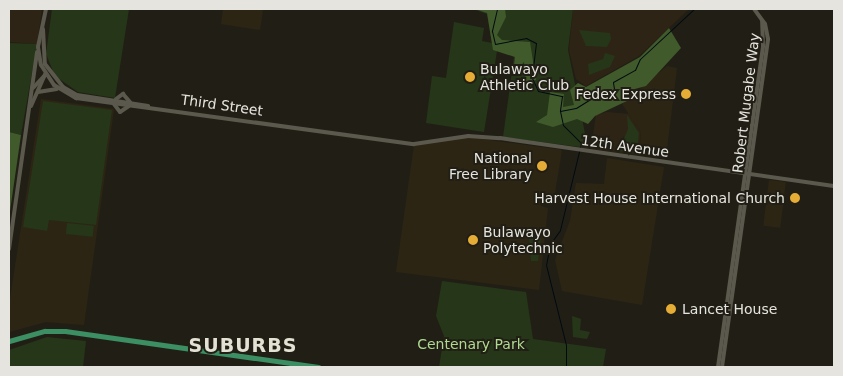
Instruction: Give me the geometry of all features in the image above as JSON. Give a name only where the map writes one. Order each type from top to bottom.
[{"type":"highway","points":[[10,340],[65,331],[318,367]]},
{"type":"main road","points":[[9,249],[38,47],[46,9]]},
{"type":"main road","name":"Robert Mugabe Way","points":[[718,367],[768,39],[761,16],[754,9]]},
{"type":"main road","points":[[29,111],[46,75],[43,54],[43,26]]},
{"type":"main road","points":[[38,47],[46,75],[61,88],[76,98],[114,102],[123,94],[129,104],[120,112],[114,102]]},
{"type":"main road","points":[[43,54],[49,72],[61,88]]},
{"type":"main road","points":[[32,92],[46,75]]},
{"type":"main road","points":[[37,93],[48,87],[61,88]]},
{"type":"main road","name":"Third Street","points":[[114,102],[414,144]]},
{"type":"main road","name":"12th Avenue","points":[[414,144],[471,136],[834,186]]},
{"type":"main road","name":"Robert Mugabe Way","points":[[722,367],[747,174]]},
{"type":"shaded area","points":[[9,9],[42,9],[37,44],[9,42]]},
{"type":"shaded area","points":[[223,9],[263,9],[260,30],[221,24]]},
{"type":"shaded area","points":[[573,9],[689,9],[639,56],[586,86],[576,79],[569,50]]},
{"type":"shaded area","points":[[667,66],[677,68],[666,157],[639,154],[641,132],[622,104]]},
{"type":"shaded area","points":[[41,99],[114,109],[84,325],[46,322],[9,332],[9,305]]},
{"type":"shaded area","points":[[607,112],[629,114],[641,132],[638,155],[591,149],[596,115]]},
{"type":"shaded area","name":"Bulawayo Polytechnic","points":[[467,137],[562,150],[554,199],[542,197],[541,206],[548,208],[539,290],[396,272],[414,145]]},
{"type":"shaded area","points":[[607,158],[664,167],[642,305],[562,291],[555,260],[570,221],[576,183],[604,184]]},
{"type":"shaded area","points":[[769,180],[786,182],[780,228],[763,226]]},
{"type":"green space","points":[[52,9],[129,9],[115,98],[78,92],[55,76],[46,54]]},
{"type":"green space","points":[[473,9],[573,9],[568,50],[588,148],[503,137],[514,57],[511,53],[497,51],[484,132],[426,123],[432,76],[446,78],[454,22],[484,28],[482,41],[492,43],[487,14]]},
{"type":"green space","points":[[475,9],[505,9],[506,17],[497,35],[502,40],[530,42],[536,80],[526,82],[524,62],[513,75],[515,57],[493,50],[487,13]]},
{"type":"green space","points":[[669,28],[681,48],[646,86],[631,90],[627,101],[595,116],[588,124],[577,119],[553,127],[536,122],[547,115],[550,92],[564,94],[563,107],[574,105],[570,90],[578,83],[586,87],[640,57]]},
{"type":"green space","points":[[579,30],[610,33],[611,39],[607,47],[586,46]]},
{"type":"green space","points":[[9,43],[37,44],[21,135],[9,132]]},
{"type":"green space","points":[[605,53],[615,56],[610,67],[589,75],[588,64],[603,59]]},
{"type":"green space","points":[[43,101],[112,110],[96,225],[49,220],[47,231],[23,227]]},
{"type":"green space","points":[[627,115],[639,133],[637,153],[619,151],[628,129]]},
{"type":"green space","points":[[9,132],[21,135],[9,218]]},
{"type":"green space","points":[[67,223],[94,226],[93,237],[66,234]]},
{"type":"green space","points":[[529,236],[541,237],[538,261],[531,261]]},
{"type":"green space","name":"Centenary Park","points":[[442,281],[526,292],[533,339],[606,349],[603,367],[439,367],[444,336],[436,316]]},
{"type":"green space","points":[[572,316],[581,319],[580,330],[590,332],[587,339],[573,337]]},
{"type":"green space","points":[[47,337],[86,341],[83,367],[9,367],[9,350]]},
{"type":"waterway","points":[[497,9],[492,31],[495,44],[526,38],[536,43],[532,78],[538,91],[562,96],[560,111]]},
{"type":"waterway","points":[[566,367],[566,345],[546,265],[550,244],[560,230],[581,143],[563,125],[560,111],[576,108],[597,95],[615,95],[613,82],[635,70],[640,59],[694,9]]},
{"type":"place","name":"Bulawayo Athletic Club","points":[[470,77]]},
{"type":"place","name":"Fedex Express","points":[[686,94]]},
{"type":"place","name":"National Free Library","points":[[542,166]]},
{"type":"place","name":"Harvest House International Church","points":[[795,198]]},
{"type":"place","name":"Bulawayo Polytechnic","points":[[473,240]]},
{"type":"place","name":"Lancet House","points":[[671,309]]},
{"type":"district","name":"SUBURBS","points":[[243,346]]}]
